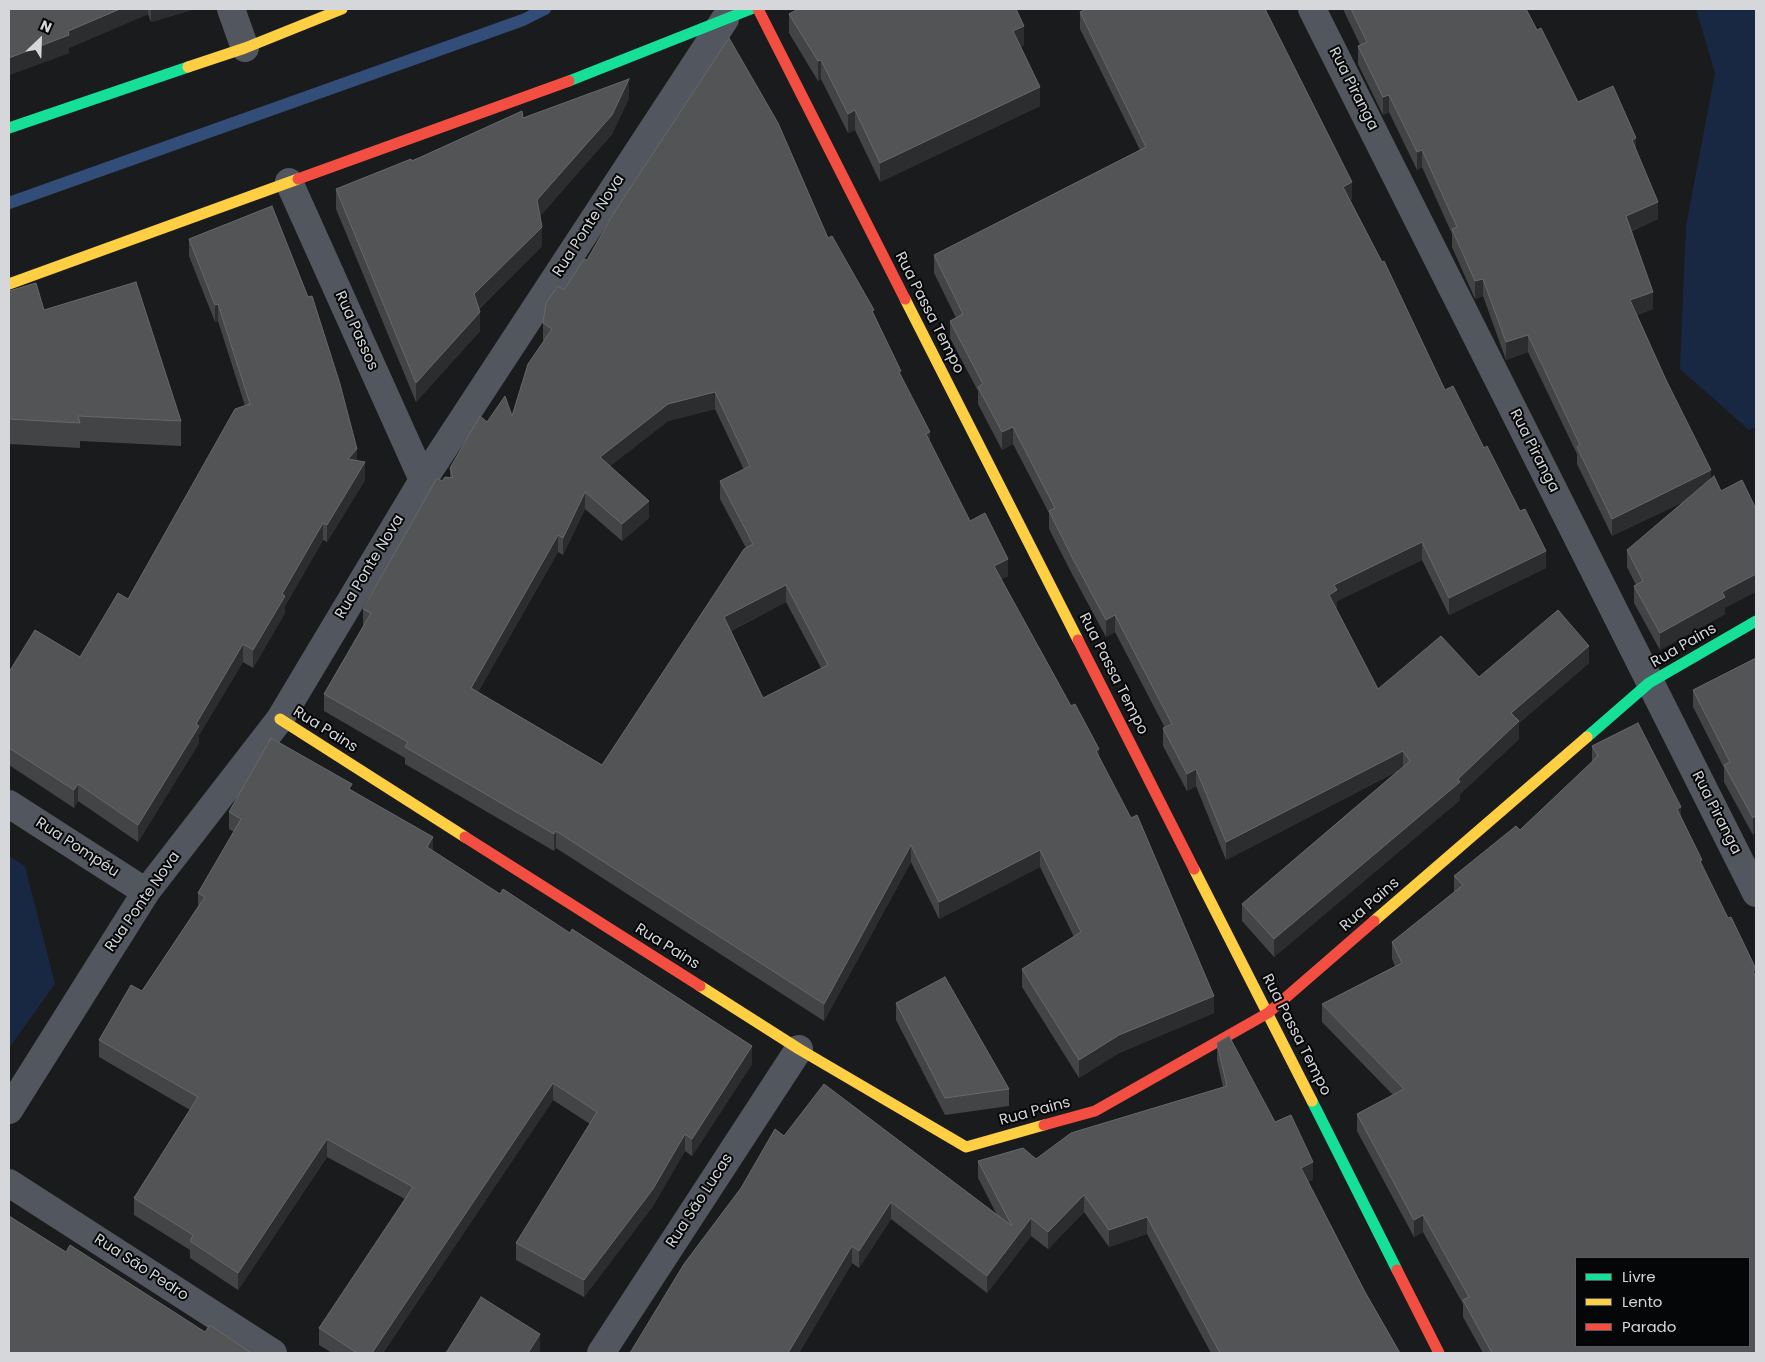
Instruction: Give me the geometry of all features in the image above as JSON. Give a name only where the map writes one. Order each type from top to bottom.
[{"type":"street","points":[[232,9],[245,48]]},
{"type":"street","points":[[9,128],[245,48],[342,9]]},
{"type":"street","points":[[9,284],[574,79],[751,9]]},
{"type":"street","name":"Rua Passa Tempo","points":[[758,9],[1439,1353]]},
{"type":"street","name":"Rua Piranga","points":[[1312,9],[1756,893]]},
{"type":"street","name":"Rua Ponte Nova","points":[[9,1110],[146,892],[280,719],[423,480],[725,20]]},
{"type":"street","name":"Rua Passos","points":[[289,182],[423,480]]},
{"type":"street","name":"Rua Pains","points":[[280,719],[799,1049],[966,1147],[1095,1111],[1268,1013],[1650,683],[1756,621]]},
{"type":"street","name":"Rua Pompéu","points":[[9,804],[146,892]]},
{"type":"street","name":"Rua São Lucas","points":[[601,1353],[799,1049]]},
{"type":"street","name":"Rua São Pedro","points":[[9,1183],[273,1353]]},
{"type":"shaded area","points":[[1696,9],[1756,9],[1756,427],[1749,430],[1680,369],[1686,226],[1715,73]]},
{"type":"shaded area","points":[[9,856],[25,866],[55,984],[9,1048]]},
{"type":"building","points":[[9,9],[120,9],[68,31],[69,35],[9,58]]},
{"type":"building","points":[[798,9],[1016,9],[1024,26],[1013,31],[1040,87],[880,163],[855,110],[848,114],[821,60],[818,61],[789,14]]},
{"type":"building","points":[[1086,9],[1265,9],[1352,182],[1343,187],[1382,262],[1384,261],[1445,390],[1453,386],[1484,448],[1487,446],[1520,511],[1525,509],[1546,551],[1449,598],[1422,542],[1334,585],[1337,590],[1329,595],[1378,689],[1441,636],[1479,677],[1558,610],[1589,646],[1511,713],[1519,721],[1458,779],[1460,782],[1274,939],[1242,904],[1410,761],[1403,751],[1226,842],[1196,769],[1187,774],[1163,728],[1172,724],[1115,615],[1106,620],[1072,557],[1049,511],[1055,508],[1013,427],[1002,432],[978,387],[983,384],[950,321],[963,314],[934,255],[1146,147],[1080,12]]},
{"type":"building","points":[[1351,9],[1526,9],[1537,30],[1541,28],[1578,102],[1613,86],[1636,138],[1632,140],[1658,202],[1626,216],[1653,292],[1630,300],[1666,380],[1711,470],[1612,519],[1577,447],[1580,445],[1528,335],[1506,342],[1483,279],[1475,281],[1452,229],[1457,227],[1422,150],[1417,152],[1389,95],[1383,97],[1358,46],[1367,42]]},
{"type":"building","points":[[729,38],[778,123],[828,238],[832,236],[874,310],[872,311],[901,371],[899,372],[930,432],[926,434],[970,521],[985,513],[1008,559],[994,566],[1071,706],[1075,704],[1099,749],[1096,751],[1131,818],[1137,815],[1214,996],[1119,1035],[1079,1060],[1022,969],[1081,932],[1040,850],[939,902],[911,845],[824,1004],[556,831],[554,834],[405,747],[408,742],[324,694],[371,613],[363,609],[437,478],[442,481],[445,477],[453,478],[450,468],[480,416],[487,422],[505,396],[512,416],[528,364],[552,329],[543,323],[546,303],[558,286],[564,290],[584,259],[587,260],[615,211]],"holes":[[[715,392],[750,466],[720,481],[753,544],[744,549],[602,765],[471,688],[558,535],[563,538],[585,492],[622,524],[649,501],[600,457],[668,404]],[[786,585],[828,665],[763,698],[724,617]]]},
{"type":"building","points":[[629,79],[612,115],[537,200],[542,227],[474,294],[480,312],[416,383],[336,189],[411,159],[412,161],[522,111],[523,118]]},
{"type":"building","points":[[272,206],[308,297],[312,296],[340,384],[357,449],[348,459],[365,462],[327,525],[323,523],[282,594],[285,596],[253,650],[243,644],[196,724],[199,726],[138,825],[78,784],[74,790],[9,748],[9,672],[35,630],[80,657],[118,593],[128,599],[235,409],[250,404],[218,304],[215,305],[189,239]]},
{"type":"building","points":[[136,282],[181,421],[78,416],[80,423],[9,419],[9,291],[36,283],[44,310]]},
{"type":"building","points":[[1714,476],[1721,491],[1742,480],[1756,509],[1756,574],[1722,592],[1725,597],[1660,633],[1634,586],[1643,581],[1627,550]]},
{"type":"building","points":[[1756,658],[1756,818],[1755,816],[1753,818],[1724,765],[1730,762],[1693,690]]},
{"type":"building","points":[[1638,723],[1681,807],[1677,809],[1702,860],[1700,861],[1728,918],[1731,917],[1756,969],[1753,971],[1756,977],[1756,1353],[1492,1353],[1463,1300],[1469,1297],[1423,1215],[1414,1220],[1357,1114],[1404,1089],[1322,1004],[1402,963],[1392,942],[1463,885],[1454,876],[1516,826],[1520,830],[1598,756],[1592,746]]},
{"type":"building","points":[[271,738],[352,784],[349,789],[433,837],[427,847],[500,894],[503,889],[570,933],[572,929],[752,1046],[692,1139],[685,1134],[653,1189],[584,1280],[516,1243],[597,1112],[553,1083],[372,1353],[357,1353],[319,1328],[413,1187],[327,1139],[238,1273],[190,1241],[193,1235],[134,1198],[198,1097],[99,1040],[131,985],[142,991],[205,897],[198,893],[241,819],[229,812]]},
{"type":"building","points":[[945,977],[1009,1089],[945,1098],[896,1003]]},
{"type":"building","points":[[1229,1036],[1275,1122],[1291,1115],[1313,1162],[1301,1168],[1365,1292],[1400,1353],[1220,1353],[1147,1217],[1109,1230],[1084,1195],[1048,1232],[1031,1218],[987,1276],[891,1202],[859,1251],[852,1246],[788,1353],[630,1353],[684,1264],[741,1188],[775,1129],[784,1136],[824,1084],[1012,1226],[978,1161],[1023,1148],[1036,1159],[1071,1133],[1227,1086],[1217,1043]]},
{"type":"building","points":[[9,1216],[66,1252],[70,1245],[205,1332],[210,1325],[251,1353],[9,1353]]},
{"type":"building","points":[[481,1297],[540,1334],[528,1353],[446,1353]]},
{"type":"waterway","points":[[9,203],[523,20],[545,9]]},
{"type":"traffic: fast","points":[[569,81],[751,9]]},
{"type":"traffic: fast","points":[[9,128],[188,67]]},
{"type":"traffic: fast","points":[[1587,737],[1649,683],[1756,621]]},
{"type":"traffic: fast","points":[[1312,1101],[1397,1270]]},
{"type":"traffic: slow","points":[[188,67],[245,48],[342,9]]},
{"type":"traffic: slow","points":[[9,284],[298,179]]},
{"type":"traffic: slow","points":[[905,299],[1078,640]]},
{"type":"traffic: slow","points":[[280,719],[465,837]]},
{"type":"traffic: slow","points":[[1374,921],[1587,737]]},
{"type":"traffic: slow","points":[[1194,869],[1312,1101]]},
{"type":"traffic: slow","points":[[700,986],[799,1049],[966,1147],[1044,1125]]},
{"type":"traffic: jam","points":[[758,9],[905,299]]},
{"type":"traffic: jam","points":[[298,179],[569,81]]},
{"type":"traffic: jam","points":[[1078,640],[1194,869]]},
{"type":"traffic: jam","points":[[465,837],[700,986]]},
{"type":"traffic: jam","points":[[1044,1125],[1095,1111],[1268,1013],[1374,921]]},
{"type":"traffic: jam","points":[[1397,1270],[1439,1353]]}]
